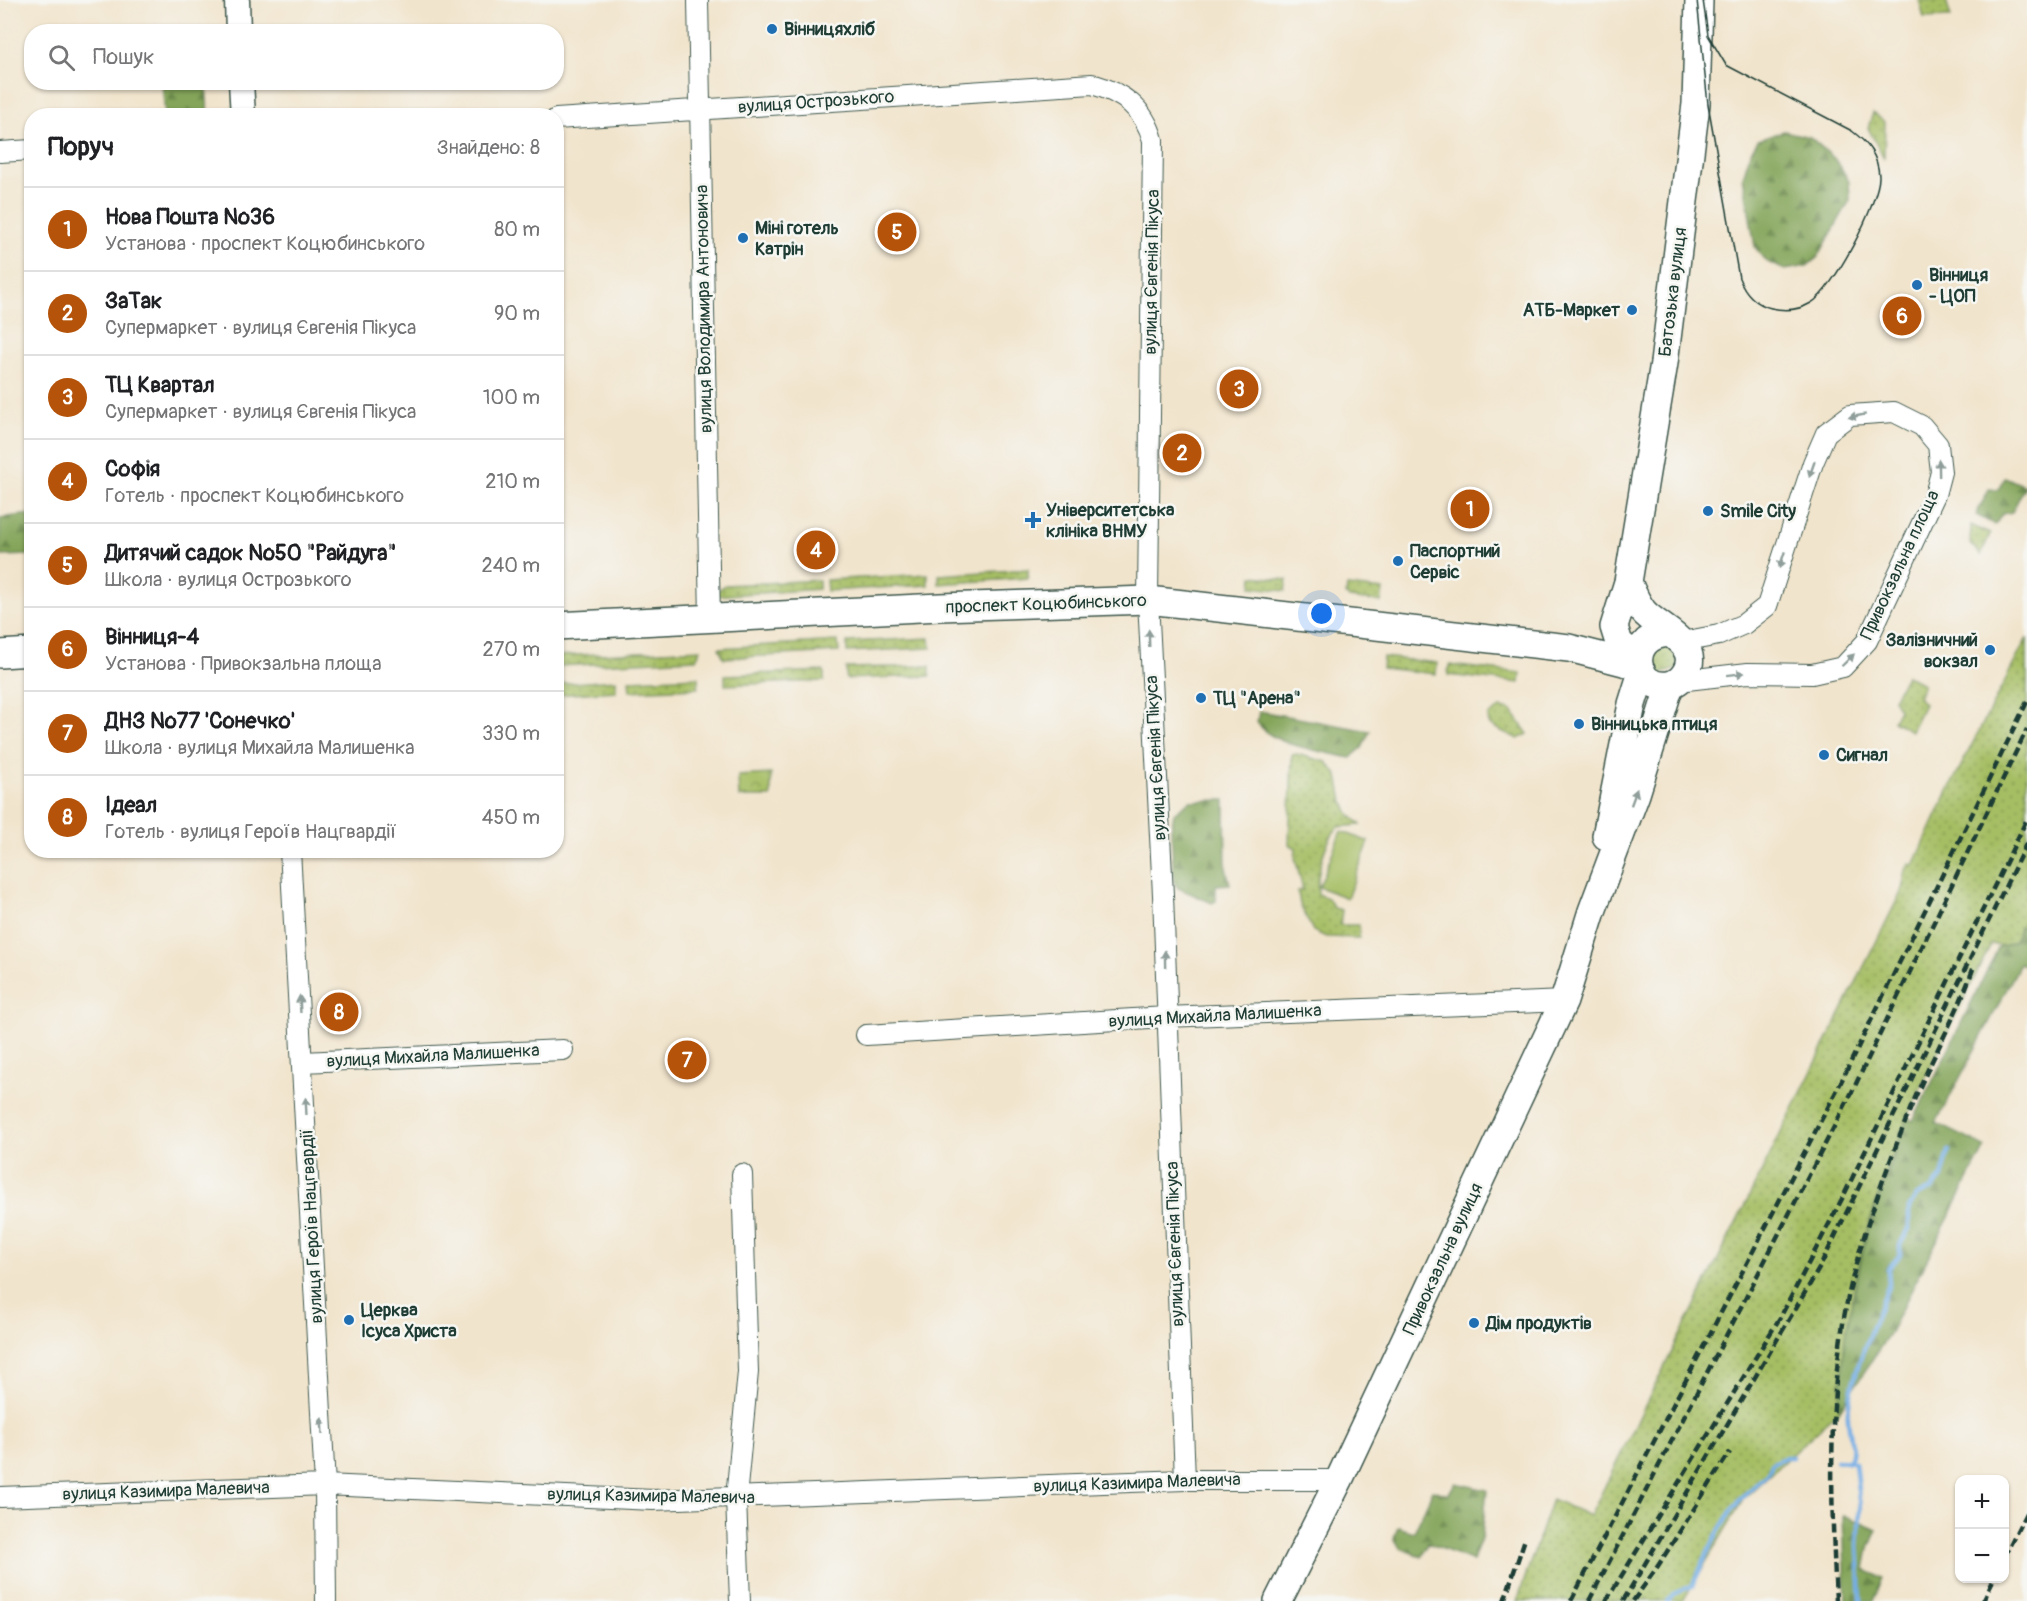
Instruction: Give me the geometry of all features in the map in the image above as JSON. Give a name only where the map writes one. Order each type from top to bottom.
[{"type":"main road","name":"Батозька вулиця","points":[[1614,627],[1628,582],[1664,363],[1692,138],[1697,81],[1699,0]]},
{"type":"main road","points":[[1592,911],[1674,683],[1688,670],[1689,662],[1689,654],[1643,611],[1628,582]]},
{"type":"main road","name":"проспект Коцюбинського","points":[[564,627],[1148,600],[1569,648]]},
{"type":"main road","points":[[1569,648],[1593,641],[1614,627],[1635,625],[1672,637]]},
{"type":"main road","points":[[1614,627],[1619,643],[1653,683],[1674,683]]},
{"type":"main road","points":[[1592,911],[1640,665],[1640,651],[1649,639],[1672,637]]},
{"type":"main road","points":[[1569,648],[1640,665]]},
{"type":"main road","points":[[1569,648],[1604,664],[1617,676],[1632,704]]},
{"type":"main road","points":[[0,654],[24,652]]},
{"type":"main road","name":"Привокзальна вулиця","points":[[1278,1601],[1339,1480],[1564,1001],[1592,911]]},
{"type":"street","points":[[237,0],[238,24]]},
{"type":"street","name":"вулиця Володимира Антоновича","points":[[698,0],[710,619]]},
{"type":"street","name":"вулиця Острозького","points":[[564,119],[1076,84]]},
{"type":"street","name":"вулиця Євгенія Пікуса","points":[[1076,84],[1092,84],[1125,98],[1148,122],[1153,140],[1148,600],[1163,895],[1185,1480]]},
{"type":"street","points":[[241,90],[243,108]]},
{"type":"street","points":[[0,152],[24,150]]},
{"type":"street","name":"Привокзальна площа","points":[[1672,637],[1719,635],[1744,624],[1767,606],[1813,463],[1826,433],[1850,415],[1894,412],[1922,426],[1938,445],[1941,472],[1935,495],[1867,641],[1843,667],[1812,674],[1748,673],[1674,683]]},
{"type":"street","name":"вулиця Героїв Нацгвардії","points":[[291,858],[325,1485],[326,1601]]},
{"type":"street","name":"вулиця Михайла Малишенка","points":[[866,1035],[1166,1017],[1564,1001]]},
{"type":"street","name":"вулиця Михайла Малишенка","points":[[303,1062],[563,1050]]},
{"type":"street","points":[[740,1601],[736,1498],[748,1372],[742,1174]]},
{"type":"street","name":"вулиця Казимира Малевича","points":[[0,1497],[325,1485],[653,1500],[1185,1480],[1339,1480]]},
{"type":"green space","points":[[1919,0],[1946,0],[1951,17],[1924,18]]},
{"type":"green space","points":[[163,90],[206,90],[208,108],[164,108]]},
{"type":"green space","points":[[1873,113],[1885,122],[1884,159],[1868,128]]},
{"type":"green space","points":[[1784,131],[1810,137],[1837,161],[1849,181],[1850,200],[1818,257],[1807,266],[1785,270],[1765,261],[1755,247],[1743,177],[1750,153],[1758,140]]},
{"type":"green space","points":[[2005,477],[2025,486],[2012,512],[2002,514],[1995,525],[1976,515],[1989,489],[1998,490]]},
{"type":"green space","points":[[24,515],[24,555],[0,556],[0,518]]},
{"type":"green space","points":[[1971,525],[1990,534],[1981,555],[1970,543]]},
{"type":"green space","points":[[1028,569],[1028,578],[939,584],[939,575]]},
{"type":"green space","points":[[928,574],[928,585],[827,591],[826,580]]},
{"type":"green space","points":[[1253,576],[1287,580],[1285,591],[1252,587]]},
{"type":"green space","points":[[819,580],[819,589],[715,596],[717,591],[725,585]]},
{"type":"green space","points":[[1347,586],[1383,590],[1381,602],[1349,598],[1346,594]]},
{"type":"green space","points":[[930,638],[931,648],[847,652],[847,642]]},
{"type":"green space","points":[[2027,638],[2027,939],[2018,950],[1991,944],[1906,1121],[1878,1194],[1867,1232],[1852,1298],[1839,1411],[1744,1498],[1683,1601],[1517,1601],[1552,1499],[1590,1516],[1904,886],[1904,874],[1909,864],[1914,865],[1947,793]]},
{"type":"green space","points":[[838,641],[839,652],[724,658],[719,648]]},
{"type":"green space","points":[[1673,645],[1678,668],[1658,675],[1648,657],[1650,651]]},
{"type":"green space","points":[[701,649],[696,659],[564,666],[564,656]]},
{"type":"green space","points":[[1383,657],[1437,663],[1436,674],[1382,668]]},
{"type":"green space","points":[[1449,665],[1521,673],[1520,683],[1448,675]]},
{"type":"green space","points":[[930,666],[930,676],[846,679],[846,668]]},
{"type":"green space","points":[[824,671],[824,681],[725,685],[725,675]]},
{"type":"green space","points":[[1906,675],[1923,684],[1918,697],[1924,704],[1911,731],[1893,721],[1899,709],[1893,699]]},
{"type":"green space","points":[[698,677],[698,688],[630,691],[629,680]]},
{"type":"green space","points":[[616,680],[616,691],[564,695],[564,684]]},
{"type":"green space","points":[[1500,708],[1511,710],[1528,734],[1518,739],[1489,725],[1488,716]]},
{"type":"green space","points":[[1259,711],[1370,731],[1362,748],[1350,758],[1299,746],[1274,737],[1257,722]]},
{"type":"green space","points":[[1292,755],[1327,762],[1338,776],[1343,801],[1350,815],[1361,825],[1338,827],[1329,841],[1318,877],[1318,894],[1328,898],[1334,908],[1342,910],[1340,925],[1359,925],[1359,938],[1326,937],[1313,931],[1300,905],[1298,891],[1303,890],[1295,858],[1296,848],[1289,844]]},
{"type":"green space","points":[[771,774],[771,797],[739,797],[738,776]]},
{"type":"green space","points":[[1225,800],[1226,868],[1230,884],[1216,885],[1216,901],[1212,903],[1178,888],[1174,882],[1171,829],[1174,813],[1190,801]]},
{"type":"green space","points":[[1341,831],[1369,842],[1347,898],[1319,887]]},
{"type":"green space","points":[[2027,914],[2027,966],[2020,964],[1936,1123],[1985,1147],[1890,1332],[1839,1411],[1845,1337],[1867,1232],[1907,1117],[1913,1121],[1998,948],[2014,941]]},
{"type":"green space","points":[[1455,1483],[1487,1490],[1482,1535],[1473,1561],[1428,1543],[1422,1557],[1400,1548],[1394,1538],[1398,1527],[1414,1532],[1433,1490],[1448,1495]]},
{"type":"green space","points":[[1843,1515],[1877,1530],[1869,1548],[1865,1570],[1883,1578],[1874,1601],[1846,1601]]},
{"type":"waterway","points":[[1848,1461],[1852,1450],[1848,1411],[1854,1379],[1889,1284],[1888,1269],[1900,1255],[1900,1245],[1909,1229],[1909,1208],[1917,1195],[1932,1189],[1942,1177],[1949,1151]]},
{"type":"waterway","points":[[1668,1601],[1673,1594],[1692,1586],[1716,1536],[1739,1501],[1765,1475],[1772,1463],[1792,1457]]},
{"type":"waterway","points":[[1836,1461],[1855,1462],[1860,1509],[1858,1546],[1861,1601]]},
{"type":"tram line","points":[[1697,0],[1708,104],[1739,278],[1751,297],[1760,304],[1781,309],[1802,307],[1811,303],[1831,282],[1854,244],[1872,205],[1877,188],[1879,176],[1877,162],[1863,140],[1852,131],[1726,65],[1708,35],[1703,0]]},
{"type":"railway","points":[[1571,1601],[1840,1084],[2027,702]]},
{"type":"railway","points":[[1589,1601],[1852,1092],[2027,729]]},
{"type":"railway","points":[[1606,1601],[1781,1316],[1843,1197],[2027,819]]},
{"type":"railway","points":[[1623,1601],[1820,1267],[2027,842]]},
{"type":"railway","points":[[1836,1601],[1832,1502],[1834,1404],[1846,1309],[1859,1254],[1886,1173],[1914,1100],[1959,1005],[1974,966]]},
{"type":"railway","points":[[1633,1601],[1656,1569],[1730,1452]]},
{"type":"railway","points":[[2009,1547],[2027,1511]]},
{"type":"railway","points":[[1504,1601],[1525,1539]]},
{"type":"railway","points":[[1983,1601],[1992,1583]]},
{"type":"place","name":"Вінницяхліб","points":[[772,29]]},
{"type":"place","name":"Дитячий садок №50 \"Райдуга\"","points":[[897,232]]},
{"type":"place","name":"Міні готель Катрін","points":[[743,238]]},
{"type":"place","name":"Вінниця - ЦОП","points":[[1917,285]]},
{"type":"place","name":"АТБ-Маркет","points":[[1632,310]]},
{"type":"place","name":"Вінниця-4","points":[[1902,316]]},
{"type":"place","name":"ТЦ Квартал","points":[[1239,389]]},
{"type":"place","name":"ЗаТак","points":[[1182,453]]},
{"type":"place","name":"Нова Пошта №36","points":[[1470,509]]},
{"type":"place","name":"Smile City","points":[[1708,511]]},
{"type":"place","name":"Університетська клініка ВНМУ","points":[[1033,520]]},
{"type":"place","name":"Софія","points":[[816,550]]},
{"type":"place","name":"Паспортний Сервіс","points":[[1398,561]]},
{"type":"place","name":"Залізничний вокзал","points":[[1990,650]]},
{"type":"place","name":"ТЦ \"Арена\"","points":[[1201,698]]},
{"type":"place","name":"Вінницька птиця","points":[[1579,724]]},
{"type":"place","name":"Сигнал","points":[[1824,755]]},
{"type":"place","name":"Ідеал","points":[[339,1012]]},
{"type":"place","name":"ДНЗ №77 'Сонечко'","points":[[687,1060]]},
{"type":"place","name":"Церква Ісуса Христа","points":[[349,1320]]},
{"type":"place","name":"Дім продуктів","points":[[1474,1323]]}]
